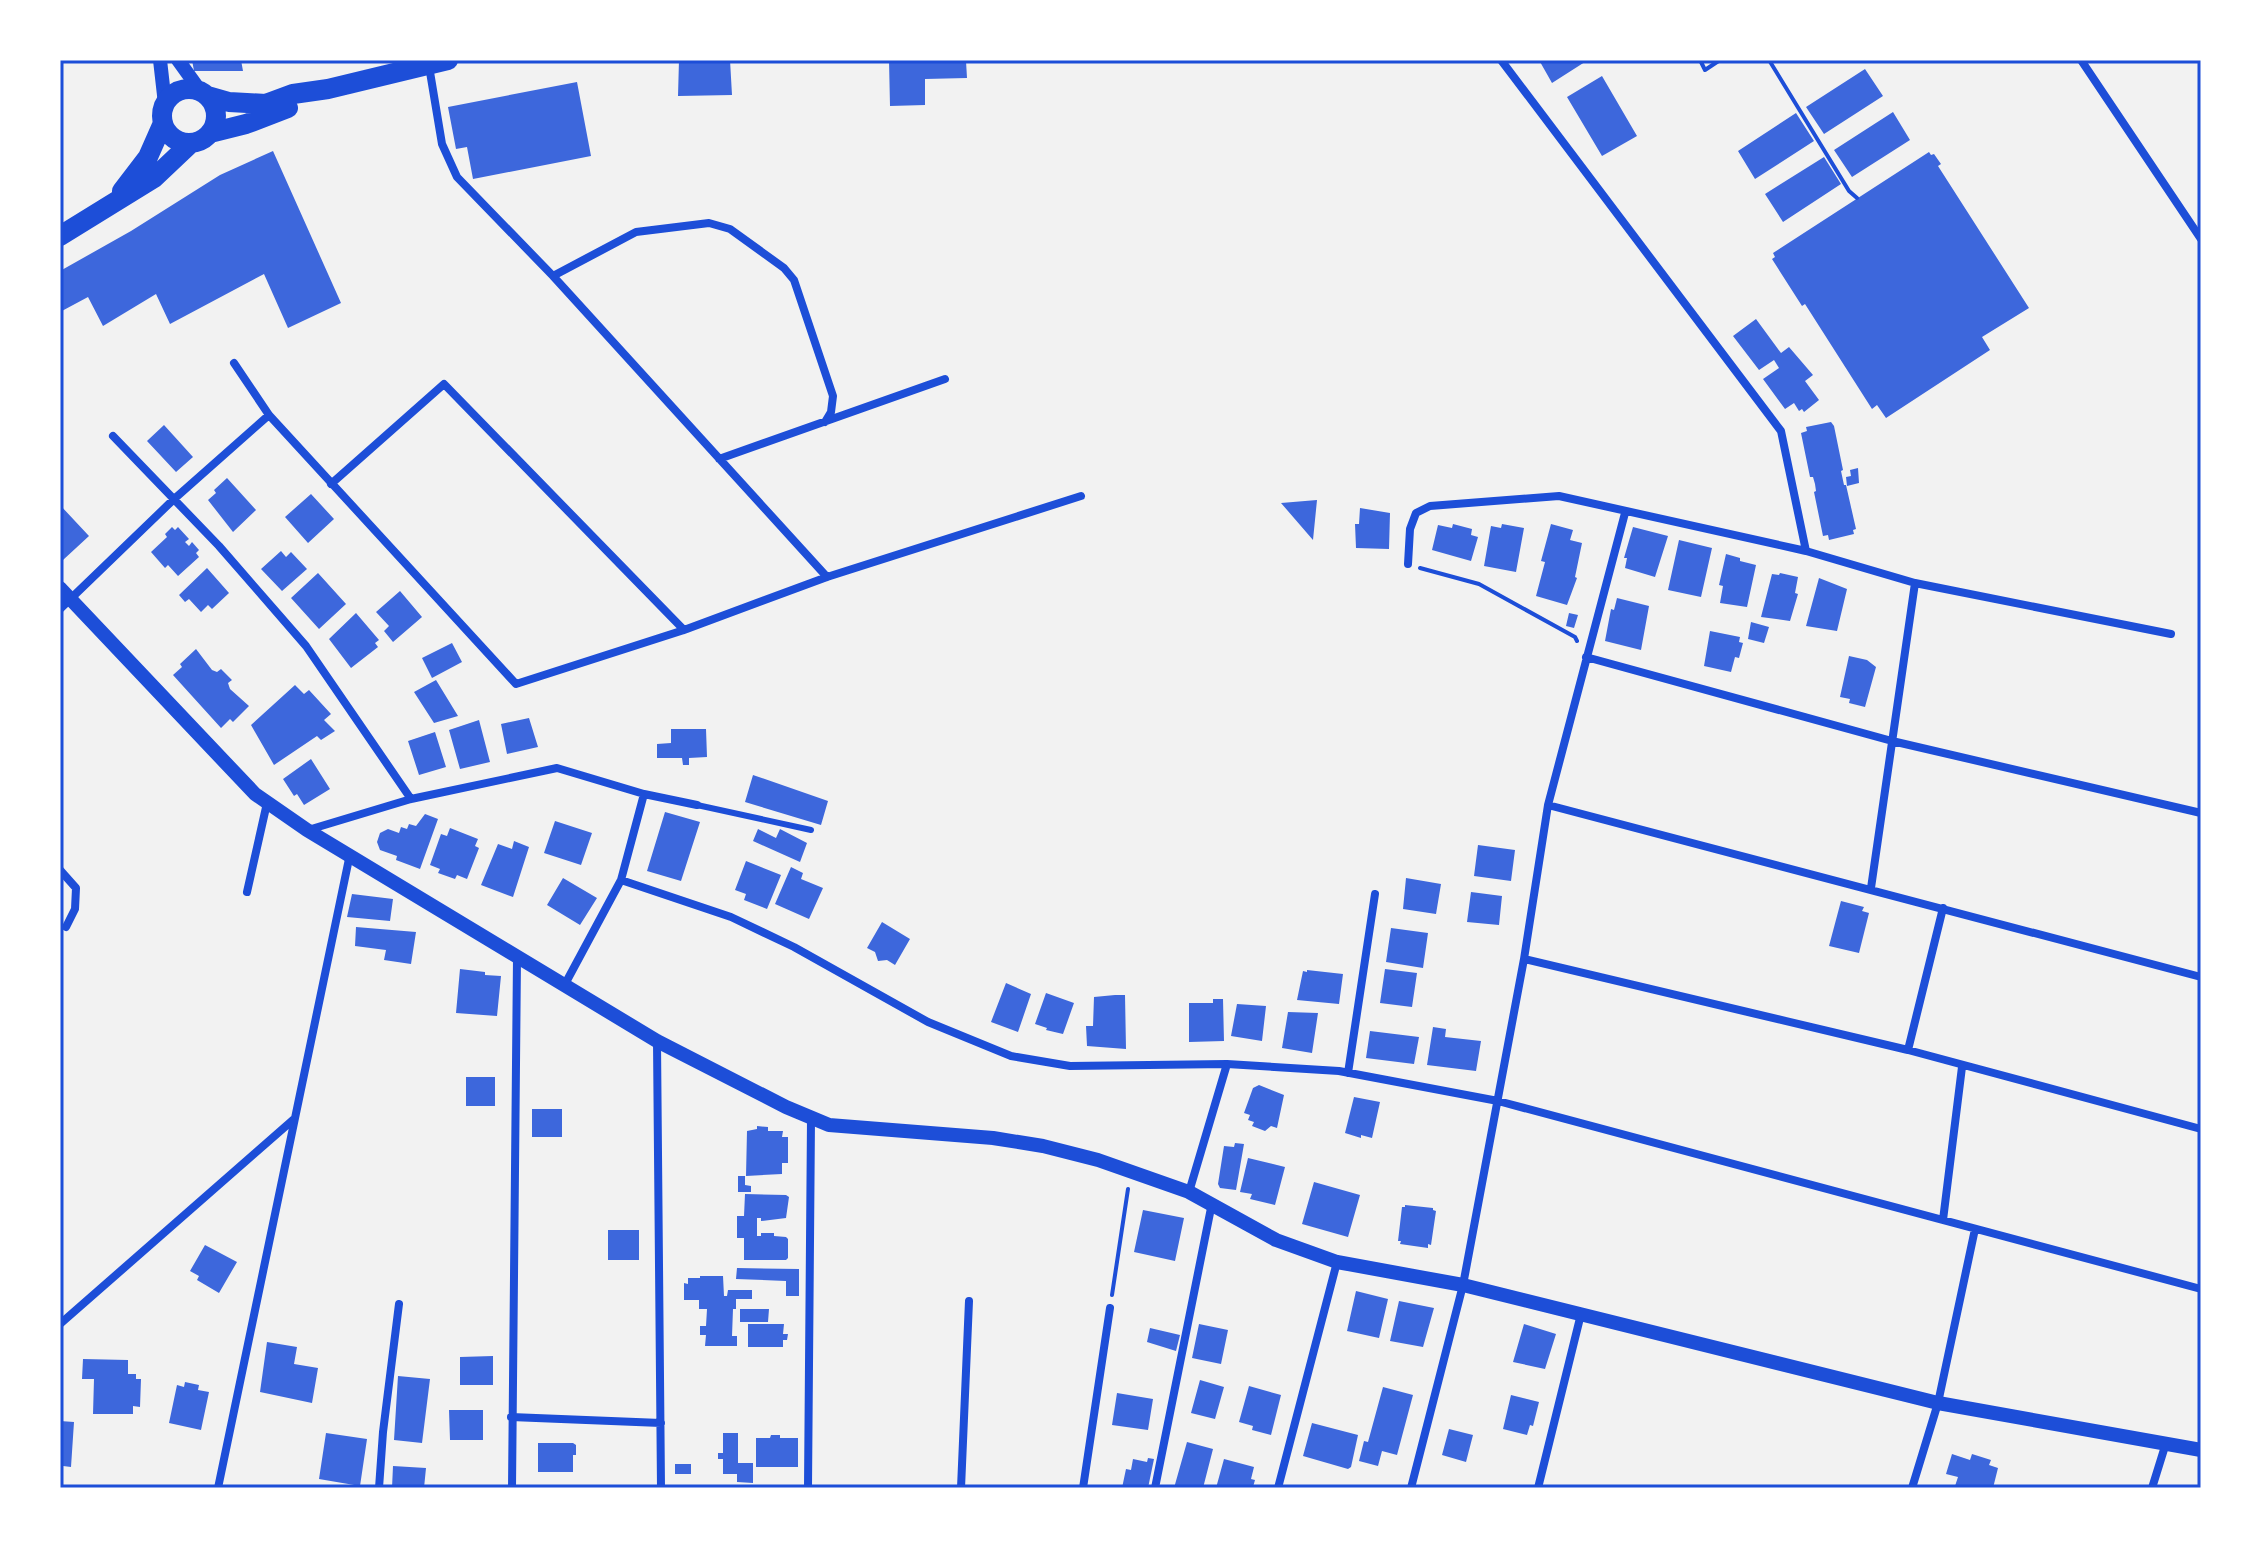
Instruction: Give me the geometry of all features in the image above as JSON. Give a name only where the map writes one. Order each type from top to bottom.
[{"type":"main road","points":[[113,201],[141,168],[169,97],[184,89],[229,102],[266,104],[293,94],[328,89],[438,62]]},
{"type":"main road","points":[[60,236],[154,178],[191,143],[210,133],[298,105],[328,89]]},
{"type":"main road","points":[[204,94],[212,102],[216,118],[210,133]]},
{"type":"main road","points":[[164,114],[173,138],[191,143]]},
{"type":"street","points":[[160,60],[164,114]]},
{"type":"street","points":[[178,60],[204,94]]},
{"type":"street","points":[[1501,60],[1781,431],[1806,551]]},
{"type":"street","points":[[2081,60],[2201,239]]},
{"type":"street","points":[[438,62],[442,144],[457,177],[553,276],[827,577]]},
{"type":"street","points":[[553,276],[641,231],[709,223],[726,227],[784,268],[796,284],[833,396],[831,412],[825,422]]},
{"type":"street","points":[[234,363],[269,415],[516,684],[684,630],[827,577],[1081,496]]},
{"type":"street","points":[[719,459],[945,379]]},
{"type":"street","points":[[331,484],[444,384],[684,630]]},
{"type":"street","points":[[269,415],[63,598],[267,803],[657,1041],[811,1119],[848,1128],[993,1138],[1043,1146],[1131,1171],[1189,1192],[1276,1240],[1337,1262],[1463,1285],[1938,1403],[2201,1450]]},
{"type":"street","points":[[113,436],[219,546],[306,646],[411,799]]},
{"type":"street","points":[[1408,564],[1410,529],[1416,513],[1430,506],[1559,496],[1806,551],[1915,583],[2171,634]]},
{"type":"street","points":[[1411,1488],[1463,1285],[1524,959],[1548,805],[1625,513]]},
{"type":"street","points":[[1871,888],[1915,583]]},
{"type":"street","points":[[1586,657],[1892,741],[2201,813]]},
{"type":"street","points":[[307,830],[411,799],[557,768],[644,794],[697,805]]},
{"type":"street","points":[[564,986],[621,880],[644,794]]},
{"type":"street","points":[[247,892],[267,803]]},
{"type":"street","points":[[1548,805],[2201,977]]},
{"type":"street","points":[[218,1488],[350,854]]},
{"type":"street","points":[[60,870],[76,888],[75,909],[66,927]]},
{"type":"street","points":[[621,880],[731,917],[794,947],[928,1022],[1011,1056],[1070,1066],[1227,1064],[1348,1073],[1498,1101],[2201,1289]]},
{"type":"street","points":[[1348,1073],[1375,894]]},
{"type":"street","points":[[1908,1050],[1943,908]]},
{"type":"street","points":[[512,1488],[517,958]]},
{"type":"street","points":[[1524,959],[1908,1050],[2201,1129]]},
{"type":"street","points":[[657,1041],[661,1488]]},
{"type":"street","points":[[1189,1192],[1227,1064]]},
{"type":"street","points":[[1943,1220],[1962,1067]]},
{"type":"street","points":[[60,1324],[294,1119]]},
{"type":"street","points":[[808,1488],[811,1119]]},
{"type":"street","points":[[1155,1488],[1212,1203]]},
{"type":"street","points":[[1912,1488],[1938,1403],[1975,1229]]},
{"type":"street","points":[[1278,1488],[1337,1262]]},
{"type":"street","points":[[961,1488],[969,1301]]},
{"type":"street","points":[[379,1488],[399,1304]]},
{"type":"street","points":[[1083,1488],[1110,1308]]},
{"type":"street","points":[[1538,1488],[1581,1314]]},
{"type":"street","points":[[511,1417],[661,1423]]},
{"type":"street","points":[[2152,1488],[2166,1443]]},
{"type":"lane","points":[[697,805],[811,830]]},
{"type":"path","points":[[1700,60],[1705,70],[1720,60]]},
{"type":"path","points":[[1769,60],[1849,191],[1857,198]]},
{"type":"path","points":[[1408,564],[1479,584],[1501,594],[1575,637],[1586,657]]},
{"type":"path","points":[[1110,1308],[1131,1171]]},
{"type":"building","points":[[192,60],[241,60],[243,71],[194,71]]},
{"type":"building","points":[[679,60],[730,60],[732,95],[678,96]]},
{"type":"building","points":[[889,60],[966,61],[967,78],[925,79],[925,105],[890,106]]},
{"type":"building","points":[[1539,60],[1588,60],[1552,83]]},
{"type":"building","points":[[1865,69],[1883,96],[1824,134],[1806,107]]},
{"type":"building","points":[[1602,76],[1637,136],[1602,156],[1567,97]]},
{"type":"building","points":[[577,82],[591,156],[473,179],[467,147],[456,149],[448,107]]},
{"type":"building","points":[[1893,112],[1910,140],[1852,177],[1834,150]]},
{"type":"building","points":[[1796,113],[1814,141],[1755,179],[1738,151]]},
{"type":"building","points":[[273,151],[341,303],[288,328],[264,274],[170,324],[156,294],[103,326],[88,297],[60,312],[60,271],[220,175]]},
{"type":"building","points":[[1929,152],[1941,164],[1938,166],[2029,308],[1982,337],[1990,350],[1886,418],[1877,405],[1872,409],[1805,304],[1802,306],[1772,259],[1775,257],[1773,253]]},
{"type":"building","points":[[1824,157],[1841,184],[1783,222],[1765,194]]},
{"type":"building","points":[[1756,319],[1781,353],[1789,347],[1813,375],[1805,381],[1819,400],[1804,412],[1802,409],[1799,411],[1794,403],[1785,409],[1763,379],[1779,368],[1774,360],[1759,370],[1733,336]]},
{"type":"building","points":[[1831,422],[1856,529],[1853,530],[1854,534],[1829,540],[1828,535],[1823,536],[1815,484],[1813,477],[1810,477],[1801,433],[1807,431],[1806,427]]},
{"type":"building","points":[[164,425],[193,457],[176,472],[147,441]]},
{"type":"building","points":[[1858,468],[1859,483],[1847,486],[1846,477],[1851,476],[1850,470]]},
{"type":"building","points":[[227,478],[256,510],[233,532],[208,500]]},
{"type":"building","points":[[311,494],[334,519],[308,543],[285,517]]},
{"type":"building","points":[[1317,500],[1313,540],[1281,503]]},
{"type":"building","points":[[60,505],[89,536],[63,560],[60,557]]},
{"type":"building","points":[[1360,508],[1390,513],[1389,549],[1356,548],[1355,524],[1359,524]]},
{"type":"building","points":[[1453,524],[1472,529],[1471,535],[1478,537],[1471,561],[1432,550],[1438,525],[1452,528]]},
{"type":"building","points":[[1502,524],[1524,528],[1516,572],[1484,566],[1491,526],[1501,528]]},
{"type":"building","points":[[1551,524],[1573,530],[1570,540],[1582,543],[1577,578],[1567,605],[1536,596]]},
{"type":"building","points":[[172,527],[175,530],[178,527],[189,539],[185,542],[189,546],[192,542],[199,550],[196,553],[199,557],[178,576],[168,565],[165,568],[151,552],[167,537],[165,534]]},
{"type":"building","points":[[1633,527],[1668,536],[1655,577],[1625,568],[1627,558],[1624,558]]},
{"type":"building","points":[[1679,540],[1712,548],[1701,597],[1668,590]]},
{"type":"building","points":[[281,551],[286,557],[291,552],[307,569],[282,591],[261,569]]},
{"type":"building","points":[[1726,554],[1756,565],[1747,607],[1720,603],[1723,586],[1719,585]]},
{"type":"building","points":[[207,568],[229,593],[212,609],[208,605],[201,612],[189,599],[185,602],[179,595]]},
{"type":"building","points":[[318,573],[346,604],[319,629],[291,598]]},
{"type":"building","points":[[1772,574],[1798,577],[1795,593],[1798,594],[1790,621],[1761,617]]},
{"type":"building","points":[[1819,578],[1847,589],[1837,631],[1806,626]]},
{"type":"building","points":[[400,591],[422,617],[393,642],[384,631],[389,626],[376,612]]},
{"type":"building","points":[[1617,598],[1649,606],[1641,650],[1605,641],[1611,609],[1614,610]]},
{"type":"building","points":[[356,613],[379,640],[375,643],[378,647],[351,668],[329,639]]},
{"type":"building","points":[[1569,613],[1578,615],[1574,628],[1566,626]]},
{"type":"building","points":[[1751,622],[1769,627],[1764,643],[1748,639]]},
{"type":"building","points":[[1710,631],[1740,637],[1739,642],[1743,643],[1731,672],[1704,666]]},
{"type":"building","points":[[452,643],[462,662],[432,678],[422,658]]},
{"type":"building","points":[[196,649],[212,670],[217,672],[221,669],[232,680],[228,683],[230,689],[249,706],[233,722],[230,719],[221,728],[173,675]]},
{"type":"building","points":[[1849,656],[1867,660],[1876,667],[1865,707],[1840,697]]},
{"type":"building","points":[[436,680],[458,716],[434,723],[414,692]]},
{"type":"building","points":[[295,685],[304,694],[309,690],[331,714],[324,720],[335,731],[321,740],[317,736],[274,765],[251,725]]},
{"type":"building","points":[[529,718],[538,747],[507,754],[501,724]]},
{"type":"building","points":[[479,720],[490,762],[460,769],[449,730]]},
{"type":"building","points":[[671,729],[706,729],[707,757],[689,758],[689,765],[683,765],[682,758],[657,758],[657,744],[671,743]]},
{"type":"building","points":[[435,732],[446,767],[419,775],[408,741]]},
{"type":"building","points":[[311,759],[330,789],[304,805],[283,779]]},
{"type":"building","points":[[753,775],[828,801],[821,825],[745,802]]},
{"type":"building","points":[[665,812],[700,822],[681,881],[647,871]]},
{"type":"building","points":[[425,814],[438,819],[420,869],[380,850],[377,842],[380,833],[388,829],[399,833],[401,827],[407,829],[409,824],[416,826]]},
{"type":"building","points":[[555,821],[592,833],[581,865],[544,853]]},
{"type":"building","points":[[450,828],[478,839],[475,846],[479,848],[467,879],[457,875],[455,879],[438,873],[440,869],[430,865],[441,834],[447,836]]},
{"type":"building","points":[[758,829],[776,838],[780,829],[807,843],[800,862],[753,841]]},
{"type":"building","points":[[514,841],[529,847],[513,897],[481,885],[498,844],[512,849]]},
{"type":"building","points":[[1478,845],[1515,850],[1511,881],[1474,876]]},
{"type":"building","points":[[746,861],[781,875],[767,909],[744,900],[746,894],[735,890]]},
{"type":"building","points":[[791,867],[803,873],[801,879],[823,888],[809,919],[775,904]]},
{"type":"building","points":[[563,878],[597,898],[580,925],[547,905]]},
{"type":"building","points":[[1406,878],[1441,884],[1436,914],[1403,909]]},
{"type":"building","points":[[1471,892],[1502,896],[1499,925],[1467,922]]},
{"type":"building","points":[[352,894],[393,899],[390,921],[347,917]]},
{"type":"building","points":[[1841,901],[1864,907],[1862,911],[1869,913],[1859,953],[1829,946]]},
{"type":"building","points":[[882,922],[910,939],[895,965],[887,960],[878,961],[875,952],[867,948]]},
{"type":"building","points":[[356,927],[416,932],[411,964],[384,960],[386,950],[355,946]]},
{"type":"building","points":[[1391,928],[1428,933],[1423,968],[1386,962]]},
{"type":"building","points":[[460,969],[501,976],[497,1016],[456,1013]]},
{"type":"building","points":[[1385,969],[1417,973],[1412,1007],[1380,1003]]},
{"type":"building","points":[[1303,971],[1343,974],[1339,1004],[1297,1000]]},
{"type":"building","points":[[1006,983],[1031,994],[1018,1032],[991,1022]]},
{"type":"building","points":[[1046,993],[1074,1003],[1063,1034],[1035,1024]]},
{"type":"building","points":[[1125,995],[1126,1049],[1087,1046],[1086,1026],[1093,1026],[1094,997]]},
{"type":"building","points":[[1213,999],[1223,999],[1224,1041],[1189,1042],[1189,1003],[1213,1003]]},
{"type":"building","points":[[1237,1004],[1266,1006],[1262,1041],[1231,1036]]},
{"type":"building","points":[[1288,1012],[1318,1013],[1312,1053],[1282,1048]]},
{"type":"building","points":[[1433,1027],[1446,1029],[1445,1037],[1481,1041],[1476,1071],[1427,1065]]},
{"type":"building","points":[[1370,1031],[1419,1037],[1414,1064],[1366,1058]]},
{"type":"building","points":[[466,1077],[495,1077],[495,1106],[466,1106]]},
{"type":"building","points":[[1259,1085],[1284,1095],[1277,1128],[1271,1126],[1265,1131],[1252,1126],[1254,1122],[1248,1120],[1250,1115],[1244,1113],[1253,1088]]},
{"type":"building","points":[[1354,1097],[1380,1102],[1372,1138],[1345,1133]]},
{"type":"building","points":[[532,1109],[562,1109],[562,1137],[532,1137]]},
{"type":"building","points":[[757,1126],[768,1127],[768,1131],[783,1131],[782,1137],[788,1137],[788,1163],[782,1163],[782,1174],[746,1176],[747,1131],[757,1129]]},
{"type":"building","points":[[1235,1143],[1244,1144],[1236,1190],[1220,1188],[1224,1146],[1234,1147]]},
{"type":"building","points":[[1248,1158],[1285,1167],[1275,1205],[1250,1199],[1252,1194],[1240,1192]]},
{"type":"building","points":[[738,1176],[745,1176],[745,1185],[751,1186],[751,1192],[738,1192]]},
{"type":"building","points":[[1314,1182],[1360,1195],[1348,1237],[1302,1224]]},
{"type":"building","points":[[745,1194],[789,1197],[786,1218],[761,1221],[757,1218],[757,1236],[774,1233],[774,1236],[788,1239],[786,1260],[744,1260],[744,1238],[737,1238],[737,1216],[744,1216]]},
{"type":"building","points":[[1402,1207],[1436,1211],[1428,1248],[1400,1244],[1401,1241],[1398,1241]]},
{"type":"building","points":[[1143,1210],[1184,1218],[1175,1261],[1134,1252]]},
{"type":"building","points":[[608,1230],[639,1230],[639,1260],[608,1260]]},
{"type":"building","points":[[205,1245],[237,1262],[219,1293],[197,1280],[199,1276],[190,1271]]},
{"type":"building","points":[[737,1268],[799,1269],[799,1296],[786,1296],[786,1281],[736,1279]]},
{"type":"building","points":[[723,1276],[724,1296],[727,1296],[728,1290],[752,1290],[752,1299],[736,1299],[736,1309],[733,1309],[732,1336],[737,1336],[737,1346],[705,1346],[706,1335],[700,1335],[700,1326],[706,1326],[707,1309],[699,1309],[699,1300],[684,1300],[684,1283],[688,1284],[688,1278]]},
{"type":"building","points":[[1356,1291],[1388,1299],[1379,1338],[1347,1331]]},
{"type":"building","points":[[1399,1301],[1434,1308],[1423,1347],[1390,1341]]},
{"type":"building","points":[[740,1309],[769,1309],[768,1322],[740,1322]]},
{"type":"building","points":[[748,1324],[784,1324],[783,1334],[788,1334],[787,1340],[783,1340],[783,1347],[748,1347]]},
{"type":"building","points":[[1199,1324],[1228,1330],[1221,1364],[1192,1358]]},
{"type":"building","points":[[1524,1324],[1556,1334],[1545,1369],[1513,1362]]},
{"type":"building","points":[[1150,1328],[1180,1335],[1176,1351],[1147,1342]]},
{"type":"building","points":[[267,1342],[297,1347],[294,1364],[318,1368],[312,1403],[260,1392]]},
{"type":"building","points":[[493,1356],[493,1385],[460,1385],[460,1357]]},
{"type":"building","points":[[83,1359],[128,1360],[128,1374],[136,1374],[136,1379],[141,1379],[140,1407],[133,1406],[133,1414],[93,1414],[94,1379],[82,1379]]},
{"type":"building","points":[[398,1376],[430,1379],[422,1443],[394,1440]]},
{"type":"building","points":[[1200,1380],[1224,1387],[1215,1419],[1191,1413]]},
{"type":"building","points":[[185,1382],[199,1385],[198,1390],[209,1392],[201,1430],[169,1423],[177,1385],[184,1387]]},
{"type":"building","points":[[1249,1386],[1281,1395],[1271,1435],[1252,1430],[1253,1426],[1239,1422]]},
{"type":"building","points":[[1383,1387],[1413,1395],[1397,1455],[1382,1451],[1378,1466],[1359,1461],[1364,1441],[1368,1442]]},
{"type":"building","points":[[1117,1393],[1153,1399],[1148,1430],[1112,1425]]},
{"type":"building","points":[[1511,1395],[1539,1402],[1533,1426],[1530,1425],[1527,1435],[1503,1429]]},
{"type":"building","points":[[449,1410],[483,1410],[483,1440],[450,1440]]},
{"type":"building","points":[[60,1421],[74,1422],[71,1467],[63,1466],[63,1471],[60,1471]]},
{"type":"building","points":[[1312,1423],[1358,1435],[1351,1467],[1348,1469],[1303,1456]]},
{"type":"building","points":[[1449,1429],[1473,1435],[1466,1462],[1442,1455]]},
{"type":"building","points":[[326,1433],[367,1439],[360,1486],[319,1479]]},
{"type":"building","points":[[723,1433],[738,1433],[738,1463],[753,1463],[753,1483],[737,1482],[737,1474],[723,1474],[723,1459],[718,1459],[718,1453],[723,1453]]},
{"type":"building","points":[[771,1435],[798,1438],[798,1467],[756,1467],[756,1438],[770,1438]]},
{"type":"building","points":[[1187,1442],[1213,1449],[1203,1488],[1174,1488]]},
{"type":"building","points":[[538,1443],[576,1445],[573,1472],[538,1472]]},
{"type":"building","points":[[1952,1454],[1970,1460],[1972,1454],[1991,1460],[1989,1465],[1998,1468],[1993,1488],[1955,1486],[1958,1477],[1946,1474]]},
{"type":"building","points":[[1148,1458],[1154,1459],[1148,1488],[1122,1488],[1126,1469],[1131,1470],[1133,1459],[1147,1462]]},
{"type":"building","points":[[1224,1459],[1254,1467],[1253,1487],[1216,1488]]},
{"type":"building","points":[[675,1464],[691,1464],[691,1474],[675,1474]]},
{"type":"building","points":[[393,1466],[426,1468],[424,1488],[392,1488]]}]
